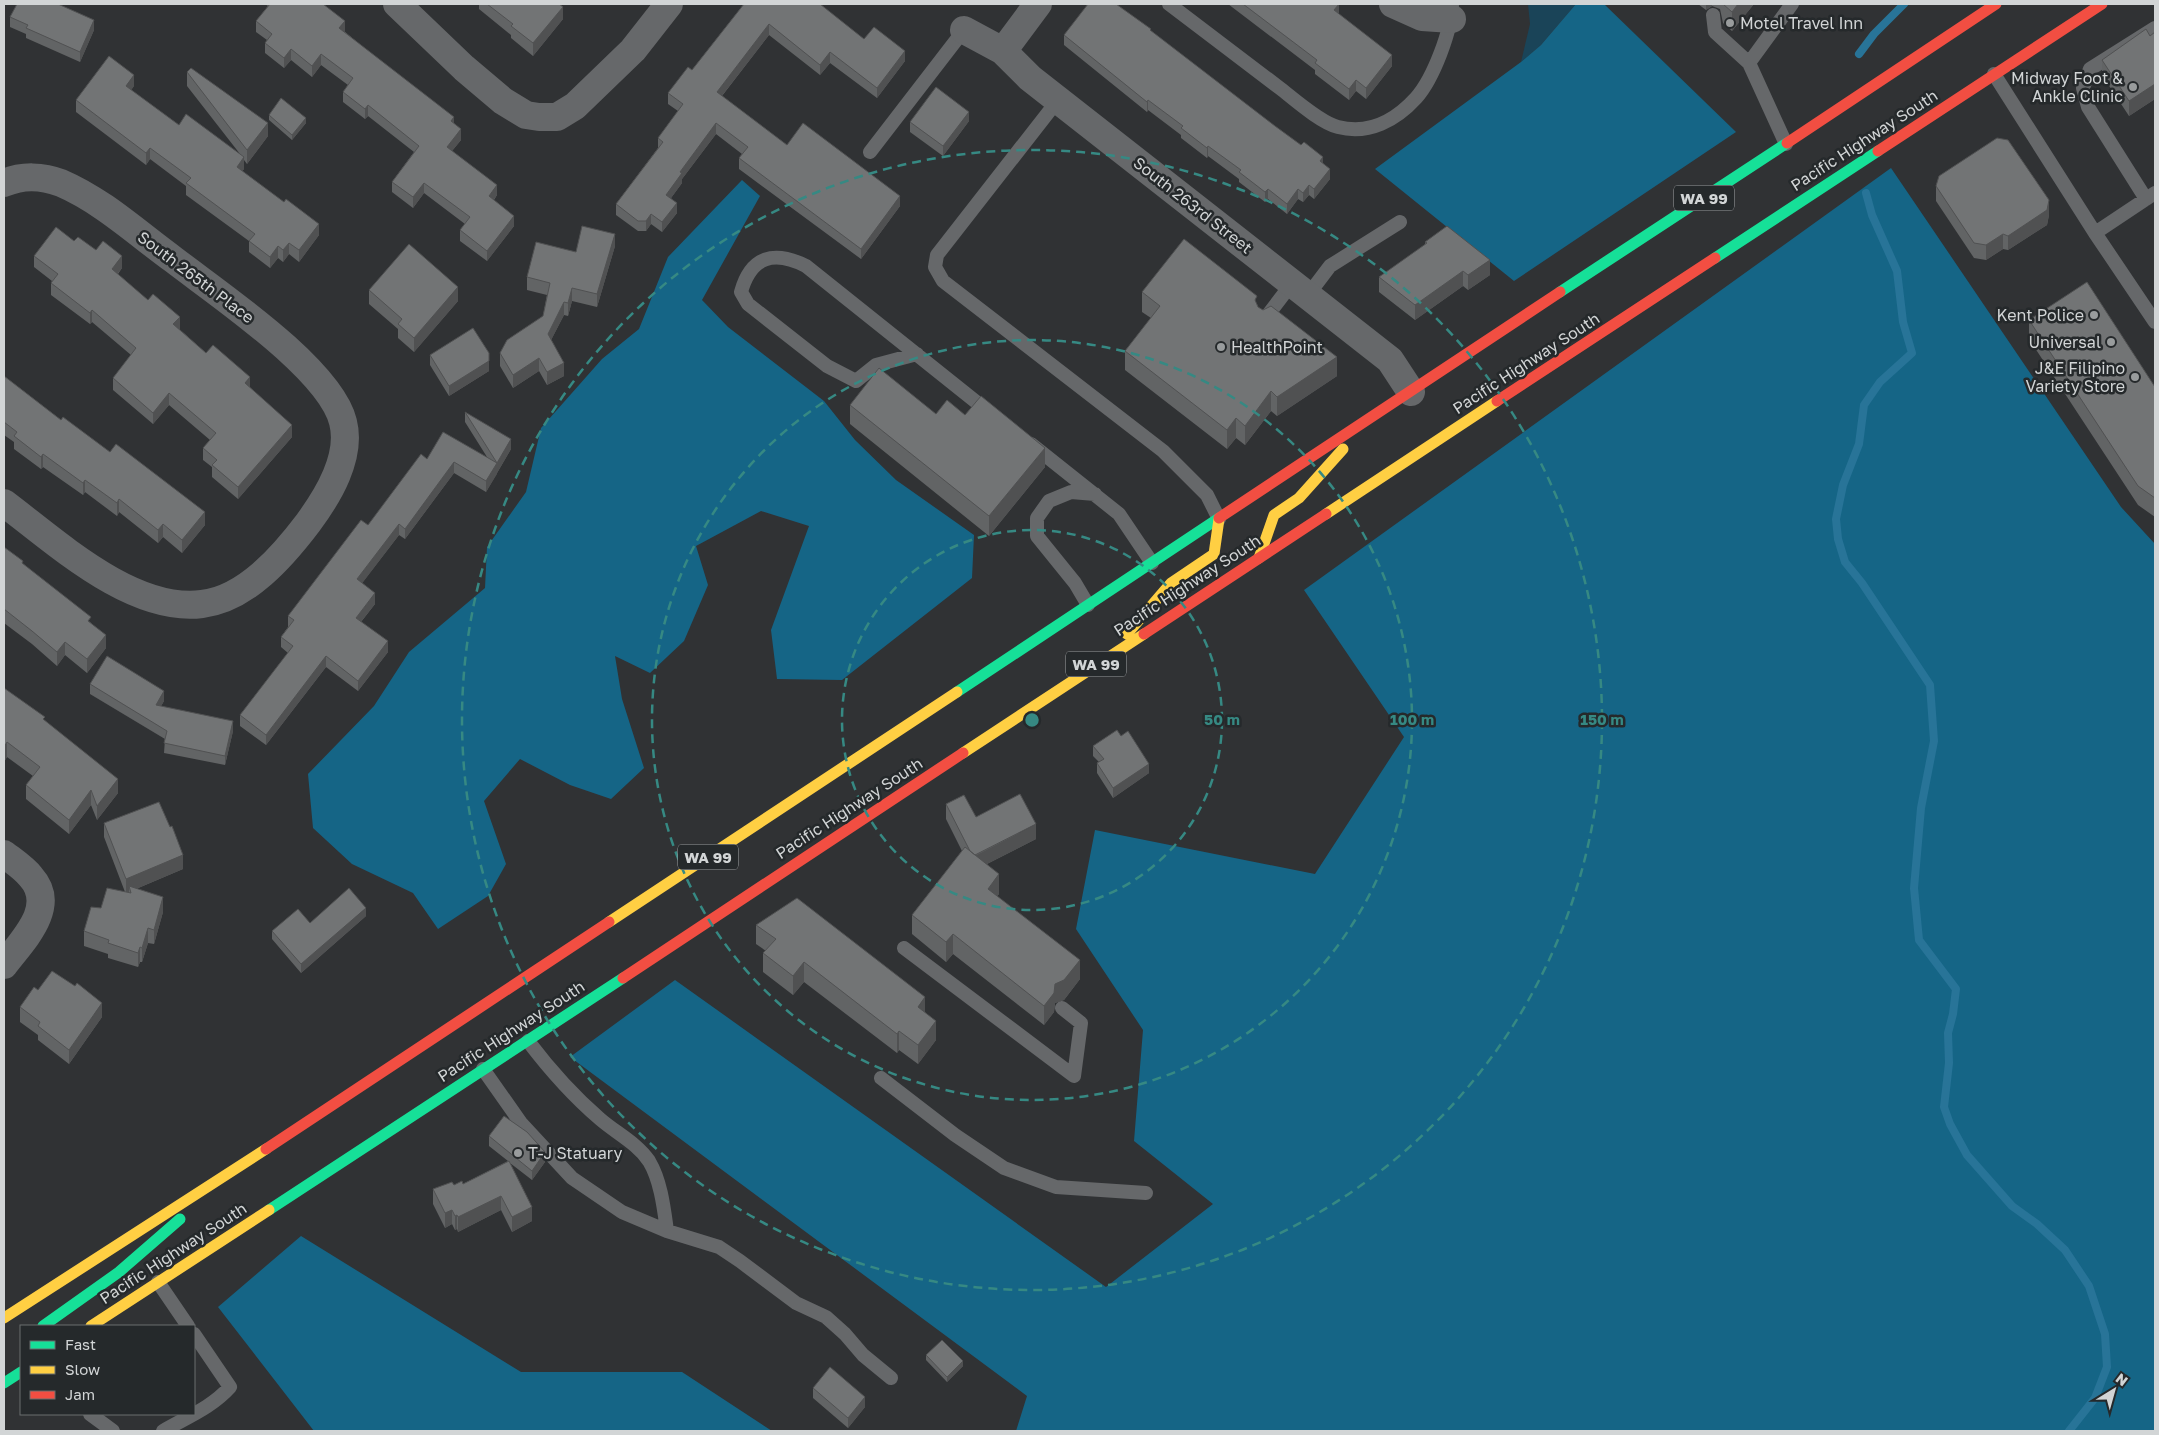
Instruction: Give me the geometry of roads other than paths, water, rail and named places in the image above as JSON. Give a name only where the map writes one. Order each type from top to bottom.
[{"type":"main road","name":"WA 99","points":[[4,1318],[231,1172],[1996,4]]},
{"type":"main road","name":"Pacific Highway South","points":[[93,1325],[528,1041],[1106,658],[2102,4]]},
{"type":"main road","points":[[1259,558],[1274,515],[1300,498],[1367,421]]},
{"type":"main road","points":[[1106,658],[1171,583],[1214,554],[1219,519]]},
{"type":"main road","points":[[44,1325],[147,1251],[231,1172]]},
{"type":"main road","points":[[4,1383],[20,1373]]},
{"type":"street","points":[[397,4],[464,68],[503,101],[526,115],[539,118],[556,117],[575,106],[616,68],[669,4]]},
{"type":"street","points":[[1003,51],[1038,4]]},
{"type":"street","points":[[1393,4],[1422,17],[1452,11]]},
{"type":"street","name":"South 263rd Street","points":[[964,30],[1003,51],[1030,78],[1390,360],[1411,392]]},
{"type":"street","name":"South 265th Place","points":[[4,503],[71,554],[131,590],[166,602],[204,604],[228,596],[252,582],[276,560],[309,522],[328,491],[340,462],[344,437],[343,424],[336,406],[325,390],[287,349],[261,327],[108,210],[60,183],[37,177],[10,181]]},
{"type":"street","points":[[4,854],[32,877],[40,892],[41,909],[34,925],[4,965]]},
{"type":"lane","points":[[1169,4],[1310,112],[1337,127],[1363,129],[1387,123],[1403,112],[1423,91],[1452,11]]},
{"type":"lane","points":[[1749,63],[1792,4]]},
{"type":"lane","points":[[1713,15],[1715,32],[1749,63],[1786,144]]},
{"type":"lane","points":[[2095,233],[2151,196],[2088,107],[2082,88],[2090,69],[2155,28]]},
{"type":"lane","points":[[870,152],[964,30]]},
{"type":"lane","points":[[1994,74],[2095,233],[2155,322]]},
{"type":"lane","points":[[1058,100],[938,255],[935,268],[943,281],[1163,451],[1207,496],[1219,519]]},
{"type":"lane","points":[[1264,320],[1330,266],[1400,222]]},
{"type":"lane","points":[[917,354],[876,365],[856,381],[827,366],[748,304],[741,292],[743,285],[756,266],[766,257],[782,257],[806,266],[917,354],[1002,422]]},
{"type":"lane","points":[[1016,433],[1096,494],[1119,514],[1152,563]]},
{"type":"lane","points":[[1088,606],[1075,583],[1037,536],[1037,518],[1049,501],[1071,492],[1096,494]]},
{"type":"lane","points":[[904,948],[1074,1076],[1081,1023],[1062,1008]]},
{"type":"lane","points":[[528,1041],[565,1087],[602,1120],[637,1147],[649,1162],[663,1204],[666,1231]]},
{"type":"lane","points":[[483,1069],[521,1123],[572,1178],[622,1212],[666,1231],[719,1248],[740,1261],[796,1303],[826,1317],[845,1334],[863,1355],[892,1378]]},
{"type":"lane","points":[[881,1078],[955,1135],[1004,1168],[1056,1187],[1146,1193]]},
{"type":"lane","points":[[158,1282],[187,1325]]},
{"type":"lane","points":[[195,1335],[230,1387],[219,1400],[195,1415]]},
{"type":"lane","points":[[91,1415],[105,1429]]},
{"type":"lane","points":[[163,1431],[194,1415]]},
{"type":"waterway","points":[[1859,54],[1874,34],[1904,4]]},
{"type":"waterway","points":[[1866,193],[1872,215],[1897,271],[1903,322],[1912,353],[1880,382],[1864,405],[1859,444],[1843,485],[1836,519],[1838,539],[1845,562],[1862,583],[1930,685],[1934,741],[1921,808],[1914,888],[1919,940],[1956,989],[1953,1014],[1948,1033],[1949,1063],[1944,1107],[1950,1124],[1967,1155],[2012,1206],[2037,1224],[2065,1250],[2089,1286],[2105,1334],[2107,1367],[2095,1398],[2069,1431]]},
{"type":"place","name":"Motel Travel Inn","points":[[1730,23]]},
{"type":"place","name":"Midway Foot & Ankle Clinic","points":[[2133,87]]},
{"type":"place","name":"Kent Police","points":[[2094,315]]},
{"type":"place","name":"Universal","points":[[2111,342]]},
{"type":"place","name":"HealthPoint","points":[[1221,347]]},
{"type":"place","name":"J&E Filipino Variety Store","points":[[2135,377]]},
{"type":"place","name":"T-J Statuary","points":[[518,1153]]}]
